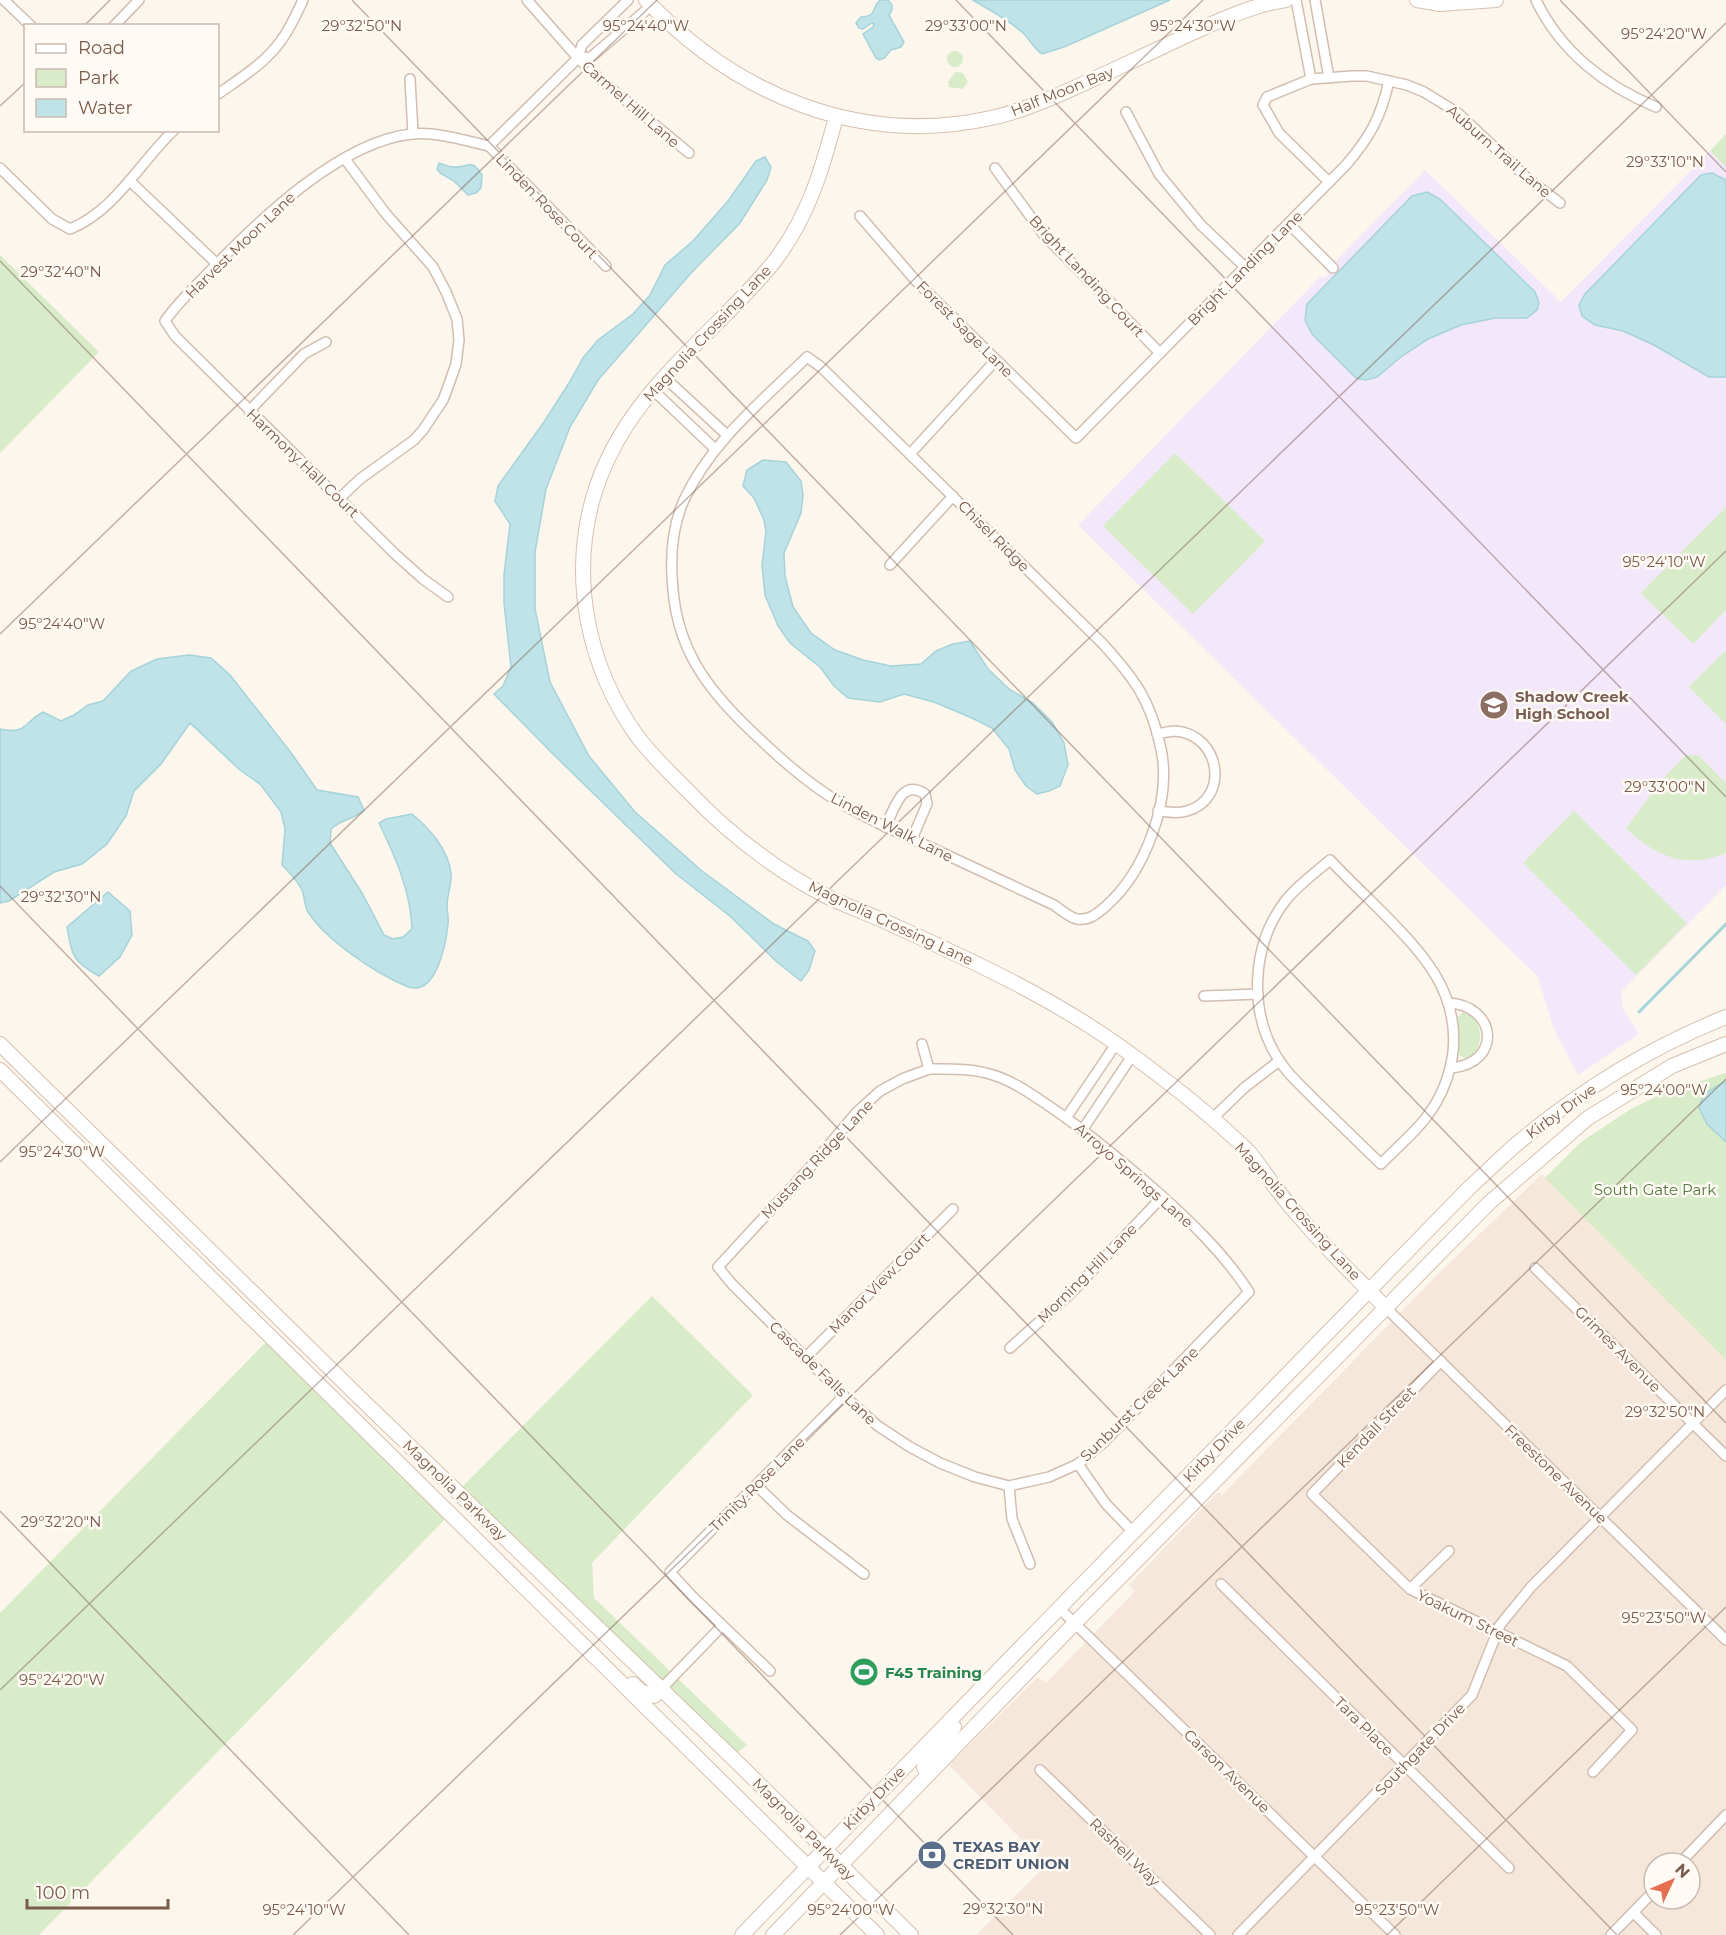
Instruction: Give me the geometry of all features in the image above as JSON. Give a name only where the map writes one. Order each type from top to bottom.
[{"type":"main road","name":"Half Moon Bay","points":[[648,3],[679,34],[727,69],[770,93],[836,117],[908,127],[938,126],[993,118],[1053,97],[1244,9],[1286,0]]},
{"type":"main road","points":[[1417,0],[1440,4],[1496,0]]},
{"type":"main road","name":"Magnolia Crossing Lane","points":[[836,117],[817,185],[789,241],[747,292],[652,389],[610,451],[601,474],[586,530],[582,580],[587,621],[597,662],[618,708],[640,740],[709,811],[735,835],[780,867],[827,896],[957,954],[1025,988],[1132,1056],[1212,1119],[1251,1155],[1308,1227],[1386,1308]]},
{"type":"main road","name":"Kirby Drive","points":[[742,1935],[1469,1188],[1519,1142],[1575,1099],[1625,1067],[1698,1028],[1726,1017]]},
{"type":"main road","name":"Magnolia Parkway","points":[[0,1044],[911,1935]]},
{"type":"main road","name":"Kirby Drive","points":[[773,1935],[1075,1623],[1489,1203],[1588,1118],[1672,1066],[1726,1044]]},
{"type":"main road","points":[[1625,1067],[1637,1088]]},
{"type":"main road","name":"Magnolia Parkway","points":[[0,1070],[877,1935]]},
{"type":"main road","points":[[190,1257],[218,1272],[267,1320],[272,1323],[279,1319]]},
{"type":"main road","points":[[556,1617],[569,1620],[640,1691],[654,1696],[661,1689]]},
{"type":"main road","points":[[928,1775],[924,1767],[961,1718],[972,1697]]},
{"type":"main road","points":[[868,1837],[872,1824],[913,1778],[904,1766]]},
{"type":"street","points":[[4,0],[29,24]]},
{"type":"street","points":[[121,23],[139,0]]},
{"type":"street","points":[[219,93],[260,63],[279,44],[291,26],[303,0]]},
{"type":"street","name":"Carmel Hill Lane","points":[[526,0],[601,80],[689,153]]},
{"type":"street","points":[[489,146],[578,58],[582,45],[628,0]]},
{"type":"street","points":[[1296,0],[1311,80]]},
{"type":"street","points":[[1315,0],[1329,78]]},
{"type":"street","points":[[1536,0],[1542,13],[1562,41],[1582,62],[1629,96],[1656,107]]},
{"type":"street","points":[[578,58],[591,57],[648,3]]},
{"type":"street","name":"Auburn Trail Lane","points":[[1329,182],[1279,133],[1263,105],[1267,97],[1311,80],[1367,76],[1424,92],[1458,113],[1526,177],[1560,203]]},
{"type":"street","points":[[410,79],[413,134]]},
{"type":"street","name":"Bright Landing Lane","points":[[1076,438],[1329,182],[1371,134],[1380,115],[1389,81]]},
{"type":"street","points":[[1126,112],[1159,174],[1202,225],[1246,268]]},
{"type":"street","points":[[0,168],[52,219],[70,229],[82,224],[107,204],[172,132]]},
{"type":"street","name":"Harvest Moon Lane","points":[[165,321],[174,308],[217,264],[285,199],[345,159],[376,143],[413,134],[451,137],[489,146]]},
{"type":"street","name":"Linden Rose Court","points":[[489,146],[606,266]]},
{"type":"street","points":[[340,498],[360,478],[407,445],[423,430],[443,400],[456,364],[459,340],[457,320],[433,267],[386,214],[345,159]]},
{"type":"street","name":"Bright Landing Court","points":[[995,168],[1044,235],[1160,352]]},
{"type":"street","points":[[130,181],[217,264]]},
{"type":"street","name":"Forest Sage Lane","points":[[860,216],[916,281],[1076,438]]},
{"type":"street","points":[[1289,224],[1333,267]]},
{"type":"street","name":"Harmony Hall Court","points":[[165,321],[175,336],[395,555],[448,597]]},
{"type":"street","points":[[249,411],[304,354],[326,342]]},
{"type":"street","name":"Linden Walk Lane","points":[[807,357],[715,449],[697,475],[683,502],[672,552],[674,609],[686,645],[699,672],[726,705],[769,749],[818,789],[838,802],[885,827],[1054,905],[1077,919],[1094,916]]},
{"type":"street","name":"Chisel Ridge","points":[[807,357],[821,367],[953,496],[1124,667],[1143,693],[1162,751],[1162,788],[1158,811],[1150,842],[1136,870],[1118,896],[1094,916]]},
{"type":"street","points":[[910,454],[996,360]]},
{"type":"street","points":[[664,376],[728,435]]},
{"type":"street","points":[[652,389],[715,449]]},
{"type":"street","points":[[891,565],[953,496]]},
{"type":"street","points":[[1157,734],[1176,731],[1198,738],[1210,750],[1216,777],[1208,794],[1200,804],[1189,811],[1175,813],[1158,811]]},
{"type":"street","points":[[885,827],[903,793],[910,788],[917,789],[925,794],[927,804],[912,839]]},
{"type":"street","points":[[1330,860],[1425,958],[1443,987],[1448,1003],[1454,1031],[1451,1068],[1428,1116],[1381,1164],[1294,1078],[1280,1061],[1263,1025],[1258,994],[1261,952],[1274,920],[1295,891],[1330,860]]},
{"type":"street","points":[[1204,996],[1258,994]]},
{"type":"street","points":[[1448,1003],[1465,1005],[1474,1010],[1484,1024],[1488,1037],[1485,1049],[1477,1060],[1470,1065],[1451,1068]]},
{"type":"street","points":[[922,1044],[929,1069]]},
{"type":"street","points":[[1066,1118],[1116,1044]]},
{"type":"street","points":[[1083,1129],[1132,1056]]},
{"type":"street","points":[[1212,1119],[1244,1088],[1280,1061]]},
{"type":"street","name":"Arroyo Springs Lane","points":[[929,1069],[964,1069],[993,1075],[1017,1086],[1083,1129],[1110,1150],[1207,1238],[1249,1292]]},
{"type":"street","name":"Mustang Ridge Lane","points":[[718,1267],[813,1164],[857,1112],[880,1091],[902,1079],[929,1069]]},
{"type":"street","name":"Morning Hill Lane","points":[[1010,1348],[1072,1292],[1162,1197]]},
{"type":"street","name":"Manor View Court","points":[[806,1358],[952,1209]]},
{"type":"street","name":"Cascade Falls Lane","points":[[718,1267],[844,1396],[878,1426],[940,1463],[975,1477],[1010,1486]]},
{"type":"street","name":"Grimes Avenue","points":[[1535,1268],[1726,1456]]},
{"type":"street","name":"Sunburst Creek Lane","points":[[1010,1486],[1049,1477],[1078,1464],[1103,1443],[1249,1292]]},
{"type":"street","name":"Freestone Avenue","points":[[1386,1308],[1726,1640]]},
{"type":"street","name":"Kendall Street","points":[[1312,1494],[1441,1361]]},
{"type":"street","name":"Southgate Drive","points":[[1238,1935],[1472,1695],[1500,1625],[1532,1587],[1726,1390]]},
{"type":"street","name":"Trinity Rose Lane","points":[[722,1626],[670,1572],[844,1396]]},
{"type":"street","points":[[1078,1464],[1106,1504],[1133,1532]]},
{"type":"street","points":[[757,1486],[787,1515],[864,1574]]},
{"type":"street","points":[[1010,1486],[1012,1519],[1030,1564]]},
{"type":"street","name":"Yoakum Street","points":[[1312,1494],[1410,1589],[1567,1666],[1632,1730],[1593,1772]]},
{"type":"street","points":[[1410,1589],[1449,1551]]},
{"type":"street","name":"Tara Place","points":[[1221,1584],[1509,1868]]},
{"type":"street","name":"Carson Avenue","points":[[1059,1608],[1395,1935]]},
{"type":"street","points":[[661,1689],[722,1626],[770,1671]]},
{"type":"street","name":"Rashell Way","points":[[1040,1770],[1210,1935]]},
{"type":"street","points":[[1692,1851],[1725,1818]]},
{"type":"street","points":[[1611,1935],[1642,1904]]},
{"type":"street","points":[[1634,1913],[1656,1935]]},
{"type":"shaded area","name":"Shadow Creek High School","points":[[1710,151],[1726,167],[1726,885],[1621,992],[1623,1009],[1639,1034],[1578,1075],[1553,1027],[1538,977],[1078,525],[1321,276],[1323,279],[1328,274],[1327,272],[1342,255],[1425,170],[1561,302]]},
{"type":"shaded area","points":[[1542,1174],[1726,1360],[1726,1935],[976,1935],[1046,1865],[949,1765],[1038,1677],[1046,1683],[1135,1591],[1129,1585],[1218,1492],[1222,1495],[1437,1275]]},
{"type":"green space","points":[[952,51],[958,51],[963,59],[961,65],[952,67],[947,62],[947,56]]},
{"type":"green space","points":[[955,72],[963,73],[968,82],[963,89],[949,87],[948,82]]},
{"type":"green space","points":[[1726,134],[1726,167],[1710,151]]},
{"type":"green space","points":[[0,255],[99,352],[0,453]]},
{"type":"green space","points":[[1175,453],[1265,541],[1193,614],[1103,526]]},
{"type":"green space","points":[[1726,507],[1726,610],[1693,644],[1641,593]]},
{"type":"green space","points":[[1726,650],[1726,724],[1689,687]]},
{"type":"green space","points":[[1686,755],[1699,756],[1726,783],[1726,853],[1711,858],[1684,860],[1660,853],[1626,828],[1660,782]]},
{"type":"green space","points":[[1574,811],[1687,923],[1636,975],[1523,863]]},
{"type":"green space","points":[[1463,1012],[1474,1017],[1480,1034],[1479,1045],[1467,1059],[1459,1055],[1458,1017]]},
{"type":"green space","name":"South Gate Park","points":[[1726,1073],[1726,1360],[1545,1178],[1581,1142],[1631,1109],[1661,1094]]},
{"type":"green space","points":[[652,1296],[753,1395],[592,1563],[594,1598],[747,1745],[733,1756],[457,1492]]},
{"type":"green space","points":[[274,1334],[453,1511],[39,1935],[0,1935],[0,1613]]},
{"type":"water","points":[[880,0],[888,0],[892,5],[889,15],[904,42],[901,47],[891,50],[879,60],[863,34],[874,24],[863,29],[859,28],[856,23],[861,17],[870,15]]},
{"type":"water","points":[[973,0],[1170,0],[1064,47],[1042,54],[1016,27]]},
{"type":"water","points":[[765,157],[771,167],[767,180],[740,223],[692,272],[598,380],[570,427],[546,489],[535,552],[535,609],[550,682],[589,756],[635,812],[702,871],[774,924],[808,941],[815,951],[809,970],[801,981],[777,962],[731,917],[675,873],[494,694],[503,686],[511,667],[504,603],[504,575],[510,524],[495,501],[498,486],[544,422],[583,358],[598,340],[633,314],[650,295],[665,265],[693,241],[728,201],[756,161]]},
{"type":"water","points":[[439,163],[453,167],[473,165],[482,175],[481,188],[476,193],[468,195],[454,181],[440,173],[437,169]]},
{"type":"water","points":[[1712,173],[1726,180],[1726,377],[1709,377],[1654,345],[1623,331],[1595,325],[1582,316],[1579,305],[1585,294],[1701,175]]},
{"type":"water","points":[[1427,192],[1440,199],[1535,292],[1539,303],[1537,310],[1527,318],[1495,318],[1461,325],[1428,339],[1402,356],[1377,377],[1366,380],[1356,378],[1312,334],[1305,320],[1307,304],[1412,196]]},
{"type":"water","points":[[763,460],[786,462],[801,481],[803,495],[801,513],[784,553],[785,576],[793,607],[811,633],[835,650],[863,660],[891,666],[921,664],[936,651],[953,644],[970,641],[988,669],[1009,689],[1033,703],[1052,722],[1064,743],[1068,765],[1060,786],[1037,794],[1026,786],[1015,770],[1009,749],[992,728],[934,702],[904,694],[880,702],[848,698],[834,686],[820,667],[790,643],[778,626],[765,595],[762,565],[766,532],[764,520],[754,498],[743,486],[747,470]]},
{"type":"water","points":[[189,655],[211,658],[230,675],[317,790],[358,797],[364,810],[331,829],[330,843],[362,893],[384,935],[393,939],[403,937],[412,929],[405,888],[379,823],[386,819],[412,814],[437,840],[446,856],[451,874],[447,902],[448,922],[445,944],[438,967],[425,985],[416,988],[406,986],[380,973],[352,955],[316,923],[308,912],[300,887],[282,865],[285,829],[281,812],[261,785],[240,770],[190,723],[161,764],[134,791],[126,816],[107,844],[82,864],[54,872],[9,901],[0,903],[0,729],[20,729],[43,712],[61,721],[88,705],[103,701],[131,671],[157,659]]},
{"type":"water","points":[[108,892],[130,911],[132,935],[120,957],[99,976],[84,967],[75,957],[67,927]]},
{"type":"water","points":[[1726,1081],[1726,1142],[1707,1124],[1699,1108],[1704,1094]]},
{"type":"waterway","points":[[1639,1012],[1726,924]]},
{"type":"place","name":"Shadow Creek High School","points":[[1494,705]]},
{"type":"place","name":"F45 Training","points":[[864,1672]]},
{"type":"place","name":"TEXAS BAY CREDIT UNION","points":[[932,1855]]}]
